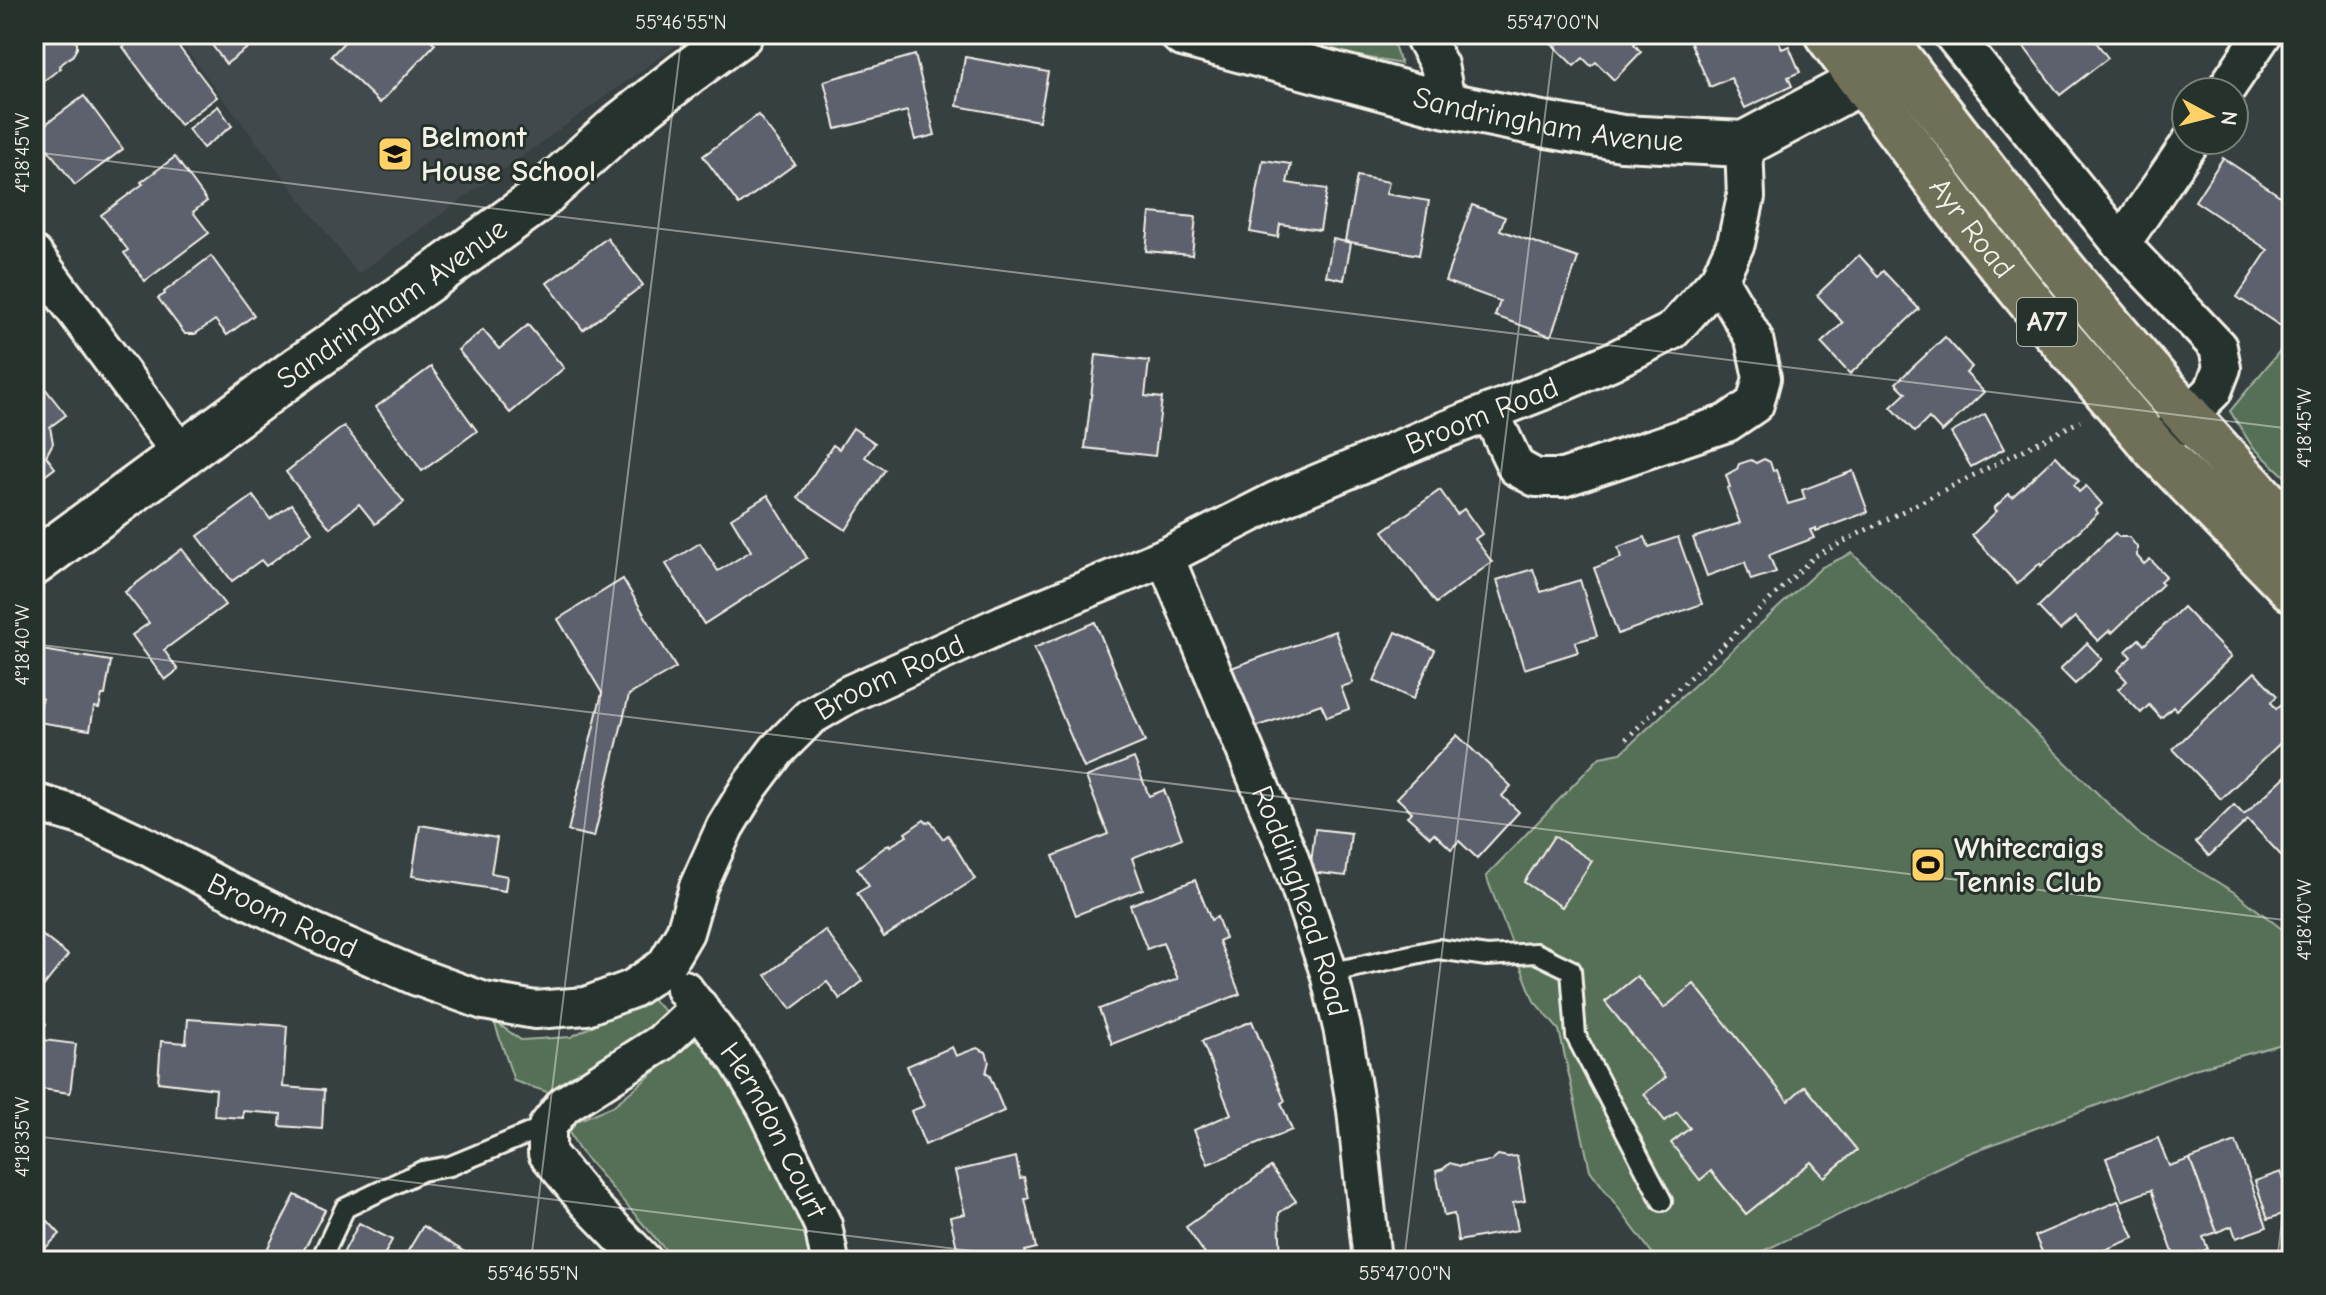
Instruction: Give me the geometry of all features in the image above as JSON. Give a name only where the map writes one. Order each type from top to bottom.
[{"type":"main road","name":"Ayr Road","points":[[1827,34],[1974,232],[2052,328],[2155,448],[2292,589]]},
{"type":"main road","name":"Ayr Road","points":[[1889,46],[2033,235],[2146,370],[2292,529]]},
{"type":"street","name":"Sandringham Avenue","points":[[34,563],[531,205],[618,127],[740,34]]},
{"type":"street","name":"Sandringham Avenue","points":[[1183,34],[1447,105],[1542,124],[1622,138],[1744,144]]},
{"type":"street","points":[[1422,34],[1439,65],[1447,105]]},
{"type":"street","points":[[1952,34],[2121,244],[2218,347],[2222,368],[2213,391],[2155,448]]},
{"type":"street","points":[[2235,76],[2263,34]]},
{"type":"street","points":[[1744,144],[1862,81],[1889,46]]},
{"type":"street","name":"Broom Road","points":[[34,802],[81,816],[312,931],[415,976],[484,1001],[535,1010],[586,1006],[632,989],[665,966],[685,932],[698,887],[725,827],[777,750],[810,717],[849,694],[1003,624],[1165,557],[1277,500],[1612,361],[1672,331],[1719,279],[1736,243],[1746,197],[1744,144]]},
{"type":"street","points":[[2121,244],[2181,156]]},
{"type":"street","points":[[34,255],[182,455]]},
{"type":"street","points":[[1490,412],[1516,467],[1536,478],[1563,478],[1727,423],[1755,404],[1762,378],[1754,339],[1719,279]]},
{"type":"street","name":"Roddinghead Road","points":[[1165,557],[1289,856],[1329,973],[1356,1110],[1372,1261]]},
{"type":"street","name":"Herndon Court","points":[[665,966],[738,1060],[766,1107],[823,1225],[830,1261]]},
{"type":"street","name":"Herndon Court","points":[[549,1125],[564,1105],[661,1043],[699,1007]]},
{"type":"street","points":[[549,1125],[547,1153],[588,1203],[644,1261]]},
{"type":"lane","points":[[1329,973],[1438,949],[1487,956],[1536,953],[1571,970],[1576,1036],[1662,1201]]},
{"type":"lane","points":[[320,1261],[345,1208],[422,1171],[450,1166],[549,1125]]},
{"type":"path","points":[[1626,739],[1815,556],[2116,402]]},
{"type":"shaded area","name":"Belmont House School","points":[[174,34],[692,34],[358,274]]},
{"type":"green space","points":[[1259,34],[1390,34],[1401,64],[1280,41]]},
{"type":"green space","points":[[2292,336],[2292,483],[2252,446],[2230,411]]},
{"type":"green space","points":[[1852,553],[2140,835],[2237,894],[2292,937],[2292,1041],[2191,1070],[1964,1155],[1757,1254],[1735,1261],[1658,1261],[1590,1170],[1559,1030],[1534,1001],[1486,876],[1600,757],[1621,753],[1822,567]]},
{"type":"green space","points":[[649,997],[666,1012],[644,1041],[553,1094],[514,1081],[494,1021],[521,1040],[571,1037]]},
{"type":"green space","points":[[693,1041],[708,1041],[722,1060],[807,1226],[813,1261],[675,1261],[579,1150],[569,1132],[577,1121],[613,1106]]},
{"type":"building","points":[[34,34],[68,36],[77,43],[77,48],[59,66],[61,68],[34,88]]},
{"type":"building","points":[[140,34],[169,34],[217,97],[180,125],[123,47]]},
{"type":"building","points":[[204,34],[266,34],[226,64]]},
{"type":"building","points":[[352,34],[425,34],[435,44],[380,103],[331,56]]},
{"type":"building","points":[[1550,34],[1644,34],[1634,44],[1641,52],[1614,80],[1596,62],[1591,66],[1583,58],[1574,66],[1551,43],[1555,39]]},
{"type":"building","points":[[1701,34],[1775,34],[1782,49],[1789,46],[1800,72],[1788,77],[1792,86],[1745,108],[1731,78],[1710,87],[1689,39]]},
{"type":"building","points":[[2024,34],[2090,34],[2108,58],[2060,95],[2018,39]]},
{"type":"building","points":[[915,55],[935,135],[915,140],[907,111],[836,129],[824,81]]},
{"type":"building","points":[[965,57],[1048,72],[1039,121],[957,106]]},
{"type":"building","points":[[84,96],[123,149],[75,185],[35,132]]},
{"type":"building","points":[[218,106],[232,126],[203,148],[188,129]]},
{"type":"building","points":[[758,115],[795,164],[739,205],[703,156]]},
{"type":"building","points":[[175,157],[207,201],[193,212],[209,233],[145,281],[124,253],[128,250],[101,215]]},
{"type":"building","points":[[2223,158],[2292,204],[2292,325],[2288,331],[2237,297],[2268,250],[2195,201]]},
{"type":"building","points":[[1263,160],[1291,164],[1287,183],[1327,189],[1320,230],[1280,224],[1278,237],[1250,232]]},
{"type":"building","points":[[1357,176],[1389,182],[1386,194],[1429,201],[1419,255],[1345,241]]},
{"type":"building","points":[[1472,205],[1505,217],[1500,230],[1578,258],[1551,336],[1495,316],[1500,301],[1445,281]]},
{"type":"building","points":[[1150,213],[1196,217],[1192,255],[1146,251]]},
{"type":"building","points":[[607,238],[643,285],[583,330],[547,283]]},
{"type":"building","points":[[1333,239],[1351,243],[1344,280],[1326,276]]},
{"type":"building","points":[[1859,255],[1878,276],[1883,271],[1919,309],[1850,374],[1821,343],[1843,323],[1817,295]]},
{"type":"building","points":[[211,256],[254,315],[227,335],[215,320],[195,334],[185,334],[158,298]]},
{"type":"building","points":[[528,325],[564,368],[510,413],[458,350],[483,330],[499,349]]},
{"type":"building","points":[[1945,337],[1972,367],[1966,373],[1984,392],[1942,432],[1929,418],[1915,432],[1891,407],[1906,393],[1896,383]]},
{"type":"building","points":[[1096,355],[1149,361],[1145,396],[1162,398],[1155,456],[1085,448]]},
{"type":"building","points":[[431,367],[477,431],[422,471],[376,407]]},
{"type":"building","points":[[34,381],[37,384],[40,382],[66,415],[50,427],[53,443],[46,456],[55,468],[34,484]]},
{"type":"building","points":[[1985,414],[2004,449],[1971,467],[1951,433]]},
{"type":"building","points":[[344,426],[404,502],[375,524],[359,504],[330,528],[286,472]]},
{"type":"building","points":[[853,428],[875,443],[865,457],[885,470],[846,530],[798,498],[833,445],[839,449]]},
{"type":"building","points":[[2056,456],[2079,481],[2074,485],[2079,492],[2086,486],[2102,504],[2096,510],[2098,513],[2017,584],[1972,535],[1997,511],[1994,508],[2009,494],[2012,497]]},
{"type":"building","points":[[1764,459],[1770,462],[1773,471],[1776,470],[1788,504],[1805,499],[1802,490],[1853,471],[1868,512],[1816,531],[1816,528],[1810,530],[1814,538],[1769,555],[1776,572],[1751,580],[1745,562],[1707,576],[1693,538],[1740,523],[1727,488],[1730,487],[1726,475],[1737,469],[1739,464]]},
{"type":"building","points":[[1440,490],[1457,514],[1464,509],[1482,534],[1475,539],[1492,562],[1436,603],[1383,531]]},
{"type":"building","points":[[768,495],[807,558],[704,624],[666,564],[700,543],[718,571],[751,551],[731,518]]},
{"type":"building","points":[[253,496],[270,519],[292,504],[312,532],[266,566],[261,560],[232,581],[198,536]]},
{"type":"building","points":[[2115,533],[2119,537],[2129,537],[2144,564],[2150,559],[2166,576],[2160,581],[2163,584],[2112,633],[2110,630],[2098,641],[2075,617],[2060,630],[2038,607]]},
{"type":"building","points":[[1645,537],[1649,547],[1678,537],[1702,604],[1618,634],[1594,568],[1621,558],[1618,547]]},
{"type":"building","points":[[182,549],[225,605],[164,650],[178,670],[165,680],[132,635],[149,623],[125,592]]},
{"type":"building","points":[[1533,569],[1541,592],[1580,580],[1597,636],[1575,642],[1578,652],[1524,669],[1497,580]]},
{"type":"building","points":[[623,579],[676,668],[629,695],[594,837],[568,831],[602,693],[558,619]]},
{"type":"building","points":[[2183,607],[2231,657],[2176,710],[2173,707],[2161,718],[2149,705],[2141,713],[2118,689],[2127,681],[2117,670],[2131,657],[2126,651],[2139,639],[2144,645]]},
{"type":"building","points":[[1095,622],[1145,742],[1084,768],[1034,648]]},
{"type":"building","points":[[1335,631],[1353,683],[1341,687],[1349,709],[1327,717],[1321,704],[1250,729],[1228,669]]},
{"type":"building","points":[[1396,632],[1435,650],[1413,699],[1374,681]]},
{"type":"building","points":[[2087,643],[2102,659],[2075,684],[2060,669]]},
{"type":"building","points":[[42,650],[111,661],[105,695],[102,695],[99,708],[94,707],[90,730],[38,722],[42,698],[35,697]]},
{"type":"building","points":[[2255,672],[2277,696],[2271,702],[2276,709],[2284,702],[2292,711],[2292,732],[2221,799],[2173,749]]},
{"type":"building","points":[[1457,735],[1511,786],[1502,796],[1519,812],[1477,858],[1459,841],[1451,849],[1434,833],[1430,837],[1407,816],[1412,812],[1397,798]]},
{"type":"building","points":[[1134,758],[1149,796],[1164,790],[1182,838],[1132,858],[1143,889],[1076,915],[1053,856],[1108,834],[1086,777]]},
{"type":"building","points":[[2292,770],[2290,865],[2248,820],[2209,856],[2196,842],[2234,805],[2244,815]]},
{"type":"building","points":[[924,820],[927,823],[931,821],[943,839],[948,835],[975,879],[884,937],[857,893],[869,886],[857,868],[889,844],[907,836],[905,833]]},
{"type":"building","points":[[420,825],[497,838],[491,873],[507,876],[505,891],[412,876]]},
{"type":"building","points":[[1315,829],[1351,833],[1346,876],[1310,872]]},
{"type":"building","points":[[1554,836],[1592,861],[1562,907],[1524,882]]},
{"type":"building","points":[[1195,880],[1211,920],[1217,917],[1225,938],[1219,941],[1240,994],[1112,1044],[1099,1009],[1178,979],[1163,943],[1147,949],[1130,905]]},
{"type":"building","points":[[34,929],[68,955],[34,998]]},
{"type":"building","points":[[825,930],[863,981],[840,999],[827,982],[791,1009],[766,975]]},
{"type":"building","points":[[1637,976],[1664,1008],[1694,984],[1788,1101],[1805,1086],[1857,1150],[1824,1177],[1811,1162],[1746,1214],[1711,1171],[1700,1180],[1671,1143],[1690,1128],[1677,1112],[1665,1121],[1644,1094],[1666,1077],[1605,1002]]},
{"type":"building","points":[[34,1014],[46,1024],[35,1039],[76,1044],[70,1093],[34,1088]]},
{"type":"building","points":[[188,1019],[287,1026],[283,1087],[324,1090],[322,1129],[280,1126],[281,1114],[243,1111],[243,1118],[214,1116],[216,1089],[158,1082],[161,1041],[186,1043]]},
{"type":"building","points":[[1252,1021],[1285,1101],[1281,1103],[1292,1130],[1208,1164],[1194,1130],[1231,1114],[1202,1041]]},
{"type":"building","points":[[952,1047],[956,1056],[977,1048],[986,1052],[989,1061],[986,1073],[1004,1111],[925,1145],[911,1111],[924,1106],[907,1066]]},
{"type":"building","points":[[2158,1138],[2169,1166],[2190,1159],[2217,1232],[2203,1237],[2208,1249],[2176,1261],[2151,1190],[2122,1201],[2106,1158]]},
{"type":"building","points":[[2236,1142],[2267,1227],[2236,1238],[2232,1226],[2217,1232],[2190,1159]]},
{"type":"building","points":[[1498,1155],[1517,1156],[1525,1201],[1513,1203],[1518,1230],[1458,1241],[1454,1214],[1444,1216],[1436,1171],[1450,1163],[1460,1166],[1491,1161]]},
{"type":"building","points":[[1016,1157],[1020,1178],[1024,1177],[1029,1198],[1025,1199],[1036,1248],[1025,1251],[1027,1261],[960,1261],[950,1217],[965,1214],[955,1171]]},
{"type":"building","points":[[1271,1167],[1296,1201],[1279,1213],[1281,1261],[1218,1261],[1218,1255],[1210,1261],[1186,1227]]},
{"type":"building","points":[[2281,1172],[2292,1211],[2268,1219],[2255,1181]]},
{"type":"building","points":[[295,1195],[325,1210],[298,1261],[261,1261]]},
{"type":"building","points":[[2118,1201],[2134,1238],[2097,1253],[2100,1261],[2046,1261],[2035,1236]]},
{"type":"building","points":[[37,1209],[60,1234],[40,1253],[47,1261],[34,1261],[34,1212]]},
{"type":"building","points":[[359,1223],[392,1240],[381,1261],[339,1261]]},
{"type":"building","points":[[423,1226],[479,1261],[402,1261]]},
{"type":"place","name":"Belmont House School","points":[[395,154]]},
{"type":"place","name":"Whitecraigs Tennis Club","points":[[1928,865]]}]
